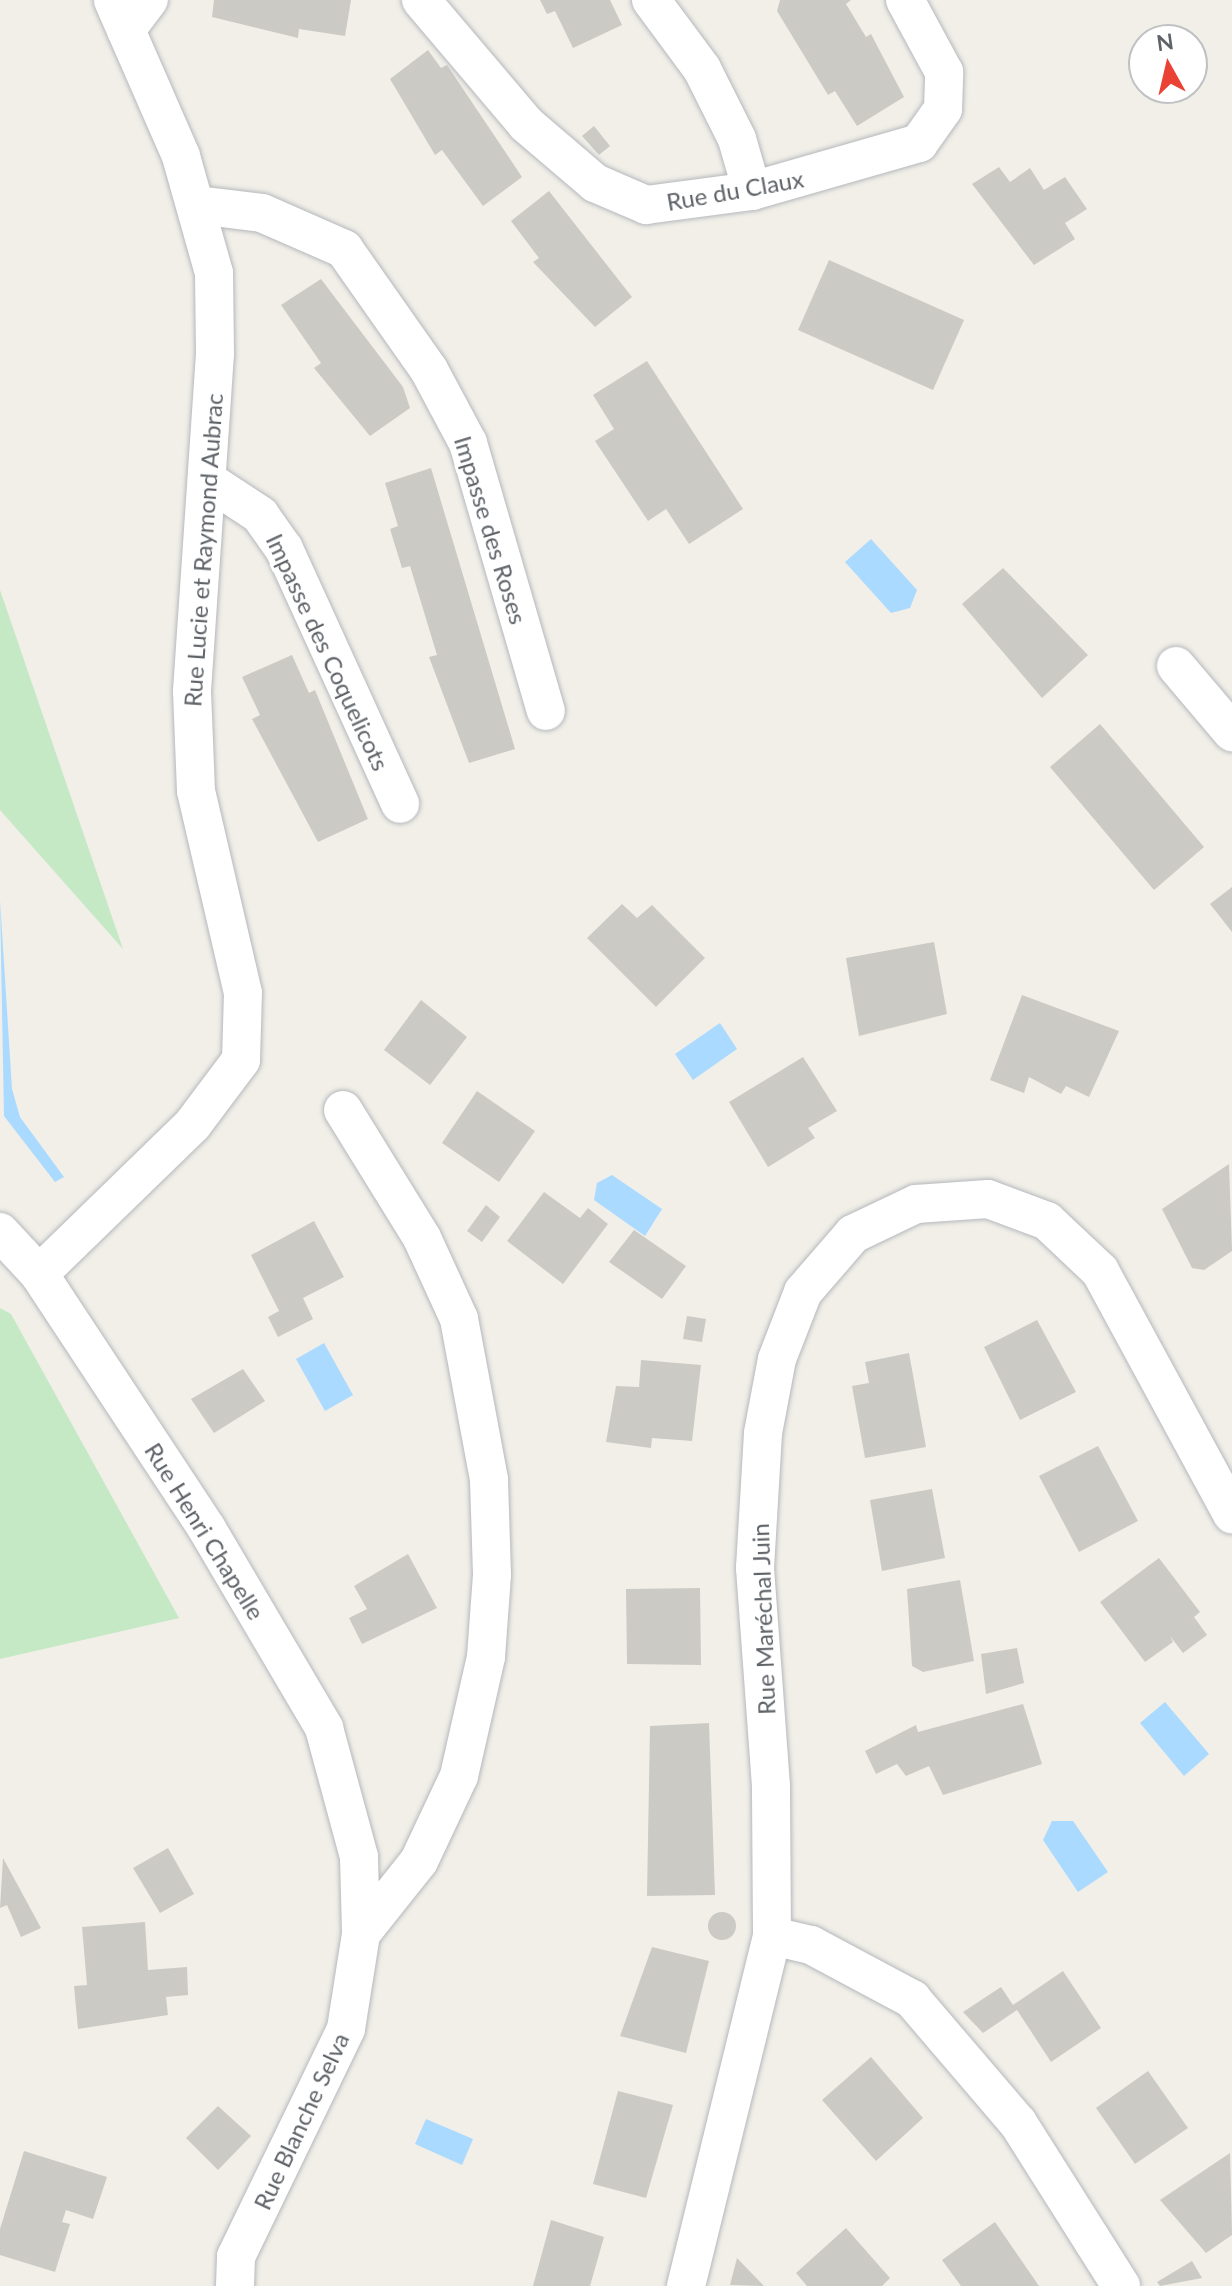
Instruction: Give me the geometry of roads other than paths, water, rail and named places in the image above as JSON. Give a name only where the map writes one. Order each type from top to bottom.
[{"type":"street","points":[[120,15],[149,0]]},
{"type":"street","name":"Rue du Claux","points":[[421,0],[526,124],[595,183],[646,205],[752,191],[919,143],[943,109],[944,72],[905,0]]},
{"type":"street","points":[[651,0],[702,69],[737,139],[752,191]]},
{"type":"street","name":"Rue Lucie et Raymond Aubrac","points":[[39,1274],[193,1124],[241,1060],[243,993],[196,791],[192,691],[207,480],[214,273],[197,205],[120,15]]},
{"type":"street","name":"Impasse des Roses","points":[[197,205],[262,213],[344,249],[420,357],[468,443],[546,711]]},
{"type":"street","name":"Impasse des Coquelicots","points":[[207,480],[260,515],[284,549],[400,804]]},
{"type":"street","points":[[1176,666],[1232,732]]},
{"type":"street","points":[[343,1110],[422,1238],[459,1319],[489,1480],[492,1575],[486,1657],[459,1776],[419,1861],[361,1934]]},
{"type":"street","name":"Rue Maréchal Juin","points":[[686,2286],[772,1936],[771,1786],[755,1568],[763,1433],[777,1359],[803,1292],[853,1234],[916,1204],[988,1199],[1047,1221],[1100,1271],[1232,1514]]},
{"type":"street","name":"Rue Henri Chapelle","points":[[0,1232],[39,1274],[207,1529],[324,1728],[359,1857]]},
{"type":"street","name":"Rue Blanche Selva","points":[[235,2286],[236,2257],[346,2029],[361,1934],[359,1857]]},
{"type":"street","points":[[772,1936],[811,1945],[912,1999],[1018,2123],[1121,2286]]},
{"type":"water","points":[[871,539],[917,590],[910,608],[891,613],[845,562]]},
{"type":"water","points":[[0,900],[12,1089],[20,1117],[64,1177],[55,1182],[4,1116]]},
{"type":"water","points":[[720,1023],[737,1049],[693,1080],[675,1054]]},
{"type":"water","points":[[612,1175],[662,1209],[645,1236],[594,1200],[597,1183]]},
{"type":"water","points":[[324,1343],[353,1395],[325,1411],[296,1359]]},
{"type":"water","points":[[1165,1702],[1209,1754],[1184,1776],[1140,1723]]},
{"type":"water","points":[[1052,1821],[1073,1821],[1108,1872],[1078,1892],[1043,1840]]},
{"type":"water","points":[[426,2119],[473,2139],[462,2165],[415,2144]]}]
